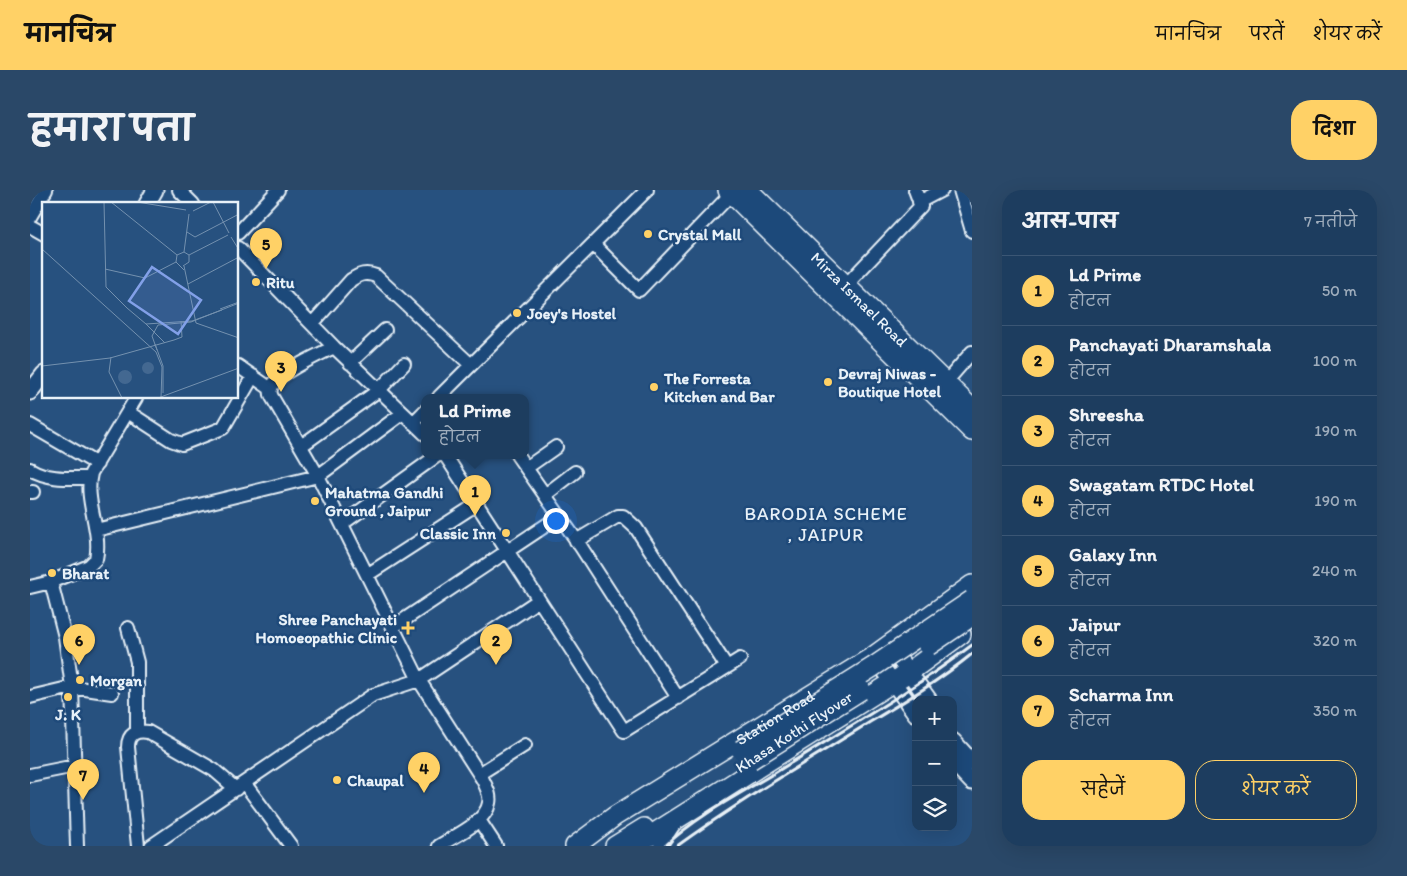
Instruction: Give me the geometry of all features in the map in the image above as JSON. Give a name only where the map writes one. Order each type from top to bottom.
[{"type":"main road","name":"Mirza Ismael Road","points":[[736,191],[847,284],[972,409]]},
{"type":"main road","points":[[736,191],[972,431]]},
{"type":"main road","name":"Station Road","points":[[575,846],[615,816],[874,656],[972,585]]},
{"type":"main road","name":"Khasa Kothi Flyover","points":[[592,846],[873,667],[972,600]]},
{"type":"main road","name":"Khasa Kothi Flyover","points":[[615,846],[803,727],[972,616]]},
{"type":"main road","points":[[634,846],[893,683],[972,626]]},
{"type":"street","points":[[30,217],[46,190]]},
{"type":"street","points":[[148,202],[155,190]]},
{"type":"street","points":[[179,190],[191,202]]},
{"type":"street","points":[[239,233],[278,190]]},
{"type":"street","points":[[442,394],[647,190]]},
{"type":"street","points":[[847,284],[921,206],[917,196],[942,190]]},
{"type":"street","points":[[960,190],[972,231]]},
{"type":"street","points":[[593,244],[639,290],[736,191]]},
{"type":"street","points":[[30,226],[42,233]]},
{"type":"street","points":[[239,249],[350,363],[421,430]]},
{"type":"street","points":[[312,324],[351,280],[358,275],[369,273],[376,276],[471,365]]},
{"type":"street","points":[[350,363],[385,330]]},
{"type":"street","points":[[334,347],[298,366],[274,383],[271,389],[272,397],[318,476],[419,680],[479,774],[489,796],[490,804],[479,820],[439,846]]},
{"type":"street","points":[[946,382],[972,352]]},
{"type":"street","points":[[301,446],[378,390],[404,364]]},
{"type":"street","points":[[239,367],[271,389]]},
{"type":"street","points":[[30,587],[48,583],[89,566],[96,559],[96,530],[88,484],[130,402],[170,440],[182,444],[223,428],[252,376]]},
{"type":"street","points":[[30,392],[42,377]]},
{"type":"street","points":[[96,530],[318,476],[403,413]]},
{"type":"street","points":[[413,423],[421,415]]},
{"type":"street","points":[[30,426],[97,464]]},
{"type":"street","points":[[526,468],[556,447]]},
{"type":"street","points":[[342,524],[442,459]]},
{"type":"street","points":[[449,459],[624,731],[740,659]]},
{"type":"street","points":[[520,459],[576,540],[678,698]]},
{"type":"street","points":[[30,469],[37,474],[58,478],[90,478]]},
{"type":"street","points":[[545,495],[575,472]]},
{"type":"street","points":[[367,575],[477,504]]},
{"type":"street","points":[[393,627],[560,516]]},
{"type":"street","points":[[576,540],[618,516],[622,516],[636,528],[727,667]]},
{"type":"street","points":[[48,583],[51,582],[65,637],[72,687],[77,846]]},
{"type":"street","points":[[151,846],[373,695],[419,680],[539,600]]},
{"type":"street","points":[[128,628],[137,662],[137,731]]},
{"type":"street","points":[[889,645],[926,696]]},
{"type":"street","points":[[874,656],[912,709]]},
{"type":"street","points":[[30,697],[72,687],[112,693]]},
{"type":"street","points":[[138,846],[128,747],[130,736],[137,731],[148,732],[197,759],[240,787],[291,846]]},
{"type":"street","points":[[954,741],[972,762]]},
{"type":"street","points":[[479,774],[525,745]]},
{"type":"street","points":[[30,775],[75,766]]},
{"type":"street","points":[[957,766],[972,782]]},
{"type":"street","points":[[660,846],[677,819]]},
{"type":"street","points":[[479,820],[496,846]]},
{"type":"railway","points":[[665,846],[703,816],[899,696],[972,645]]},
{"type":"railway","points":[[677,846],[748,798],[922,690],[972,654]]},
{"type":"place","name":"Crystal Mall","points":[[648,234]]},
{"type":"place","name":"Galaxy Inn","points":[[266,269]]},
{"type":"place","name":"Ritu","points":[[256,282]]},
{"type":"place","name":"Joey's Hostel","points":[[517,313]]},
{"type":"place","name":"Devraj Niwas - Boutique Hotel","points":[[828,382]]},
{"type":"place","name":"The Forresta Kitchen and Bar","points":[[654,387]]},
{"type":"place","name":"Shreesha","points":[[281,392]]},
{"type":"place","name":"Mahatma Gandhi Ground , Jaipur","points":[[315,501]]},
{"type":"place","name":"Ld Prime","points":[[475,516]]},
{"type":"place","name":"Classic Inn","points":[[506,533]]},
{"type":"place","name":"Bharat","points":[[52,573]]},
{"type":"place","name":"Shree Panchayati Homoeopathic Clinic","points":[[408,628]]},
{"type":"place","name":"Jaipur","points":[[79,665]]},
{"type":"place","name":"Panchayati Dharamshala","points":[[496,665]]},
{"type":"place","name":"Morgan","points":[[80,680]]},
{"type":"place","name":"J. K","points":[[68,697]]},
{"type":"place","name":"Chaupal","points":[[337,780]]},
{"type":"place","name":"Swagatam RTDC Hotel","points":[[424,793]]},
{"type":"place","name":"Scharma Inn","points":[[83,800]]},
{"type":"district","name":"BARODIA SCHEME , JAIPUR","points":[[826,524]]}]
